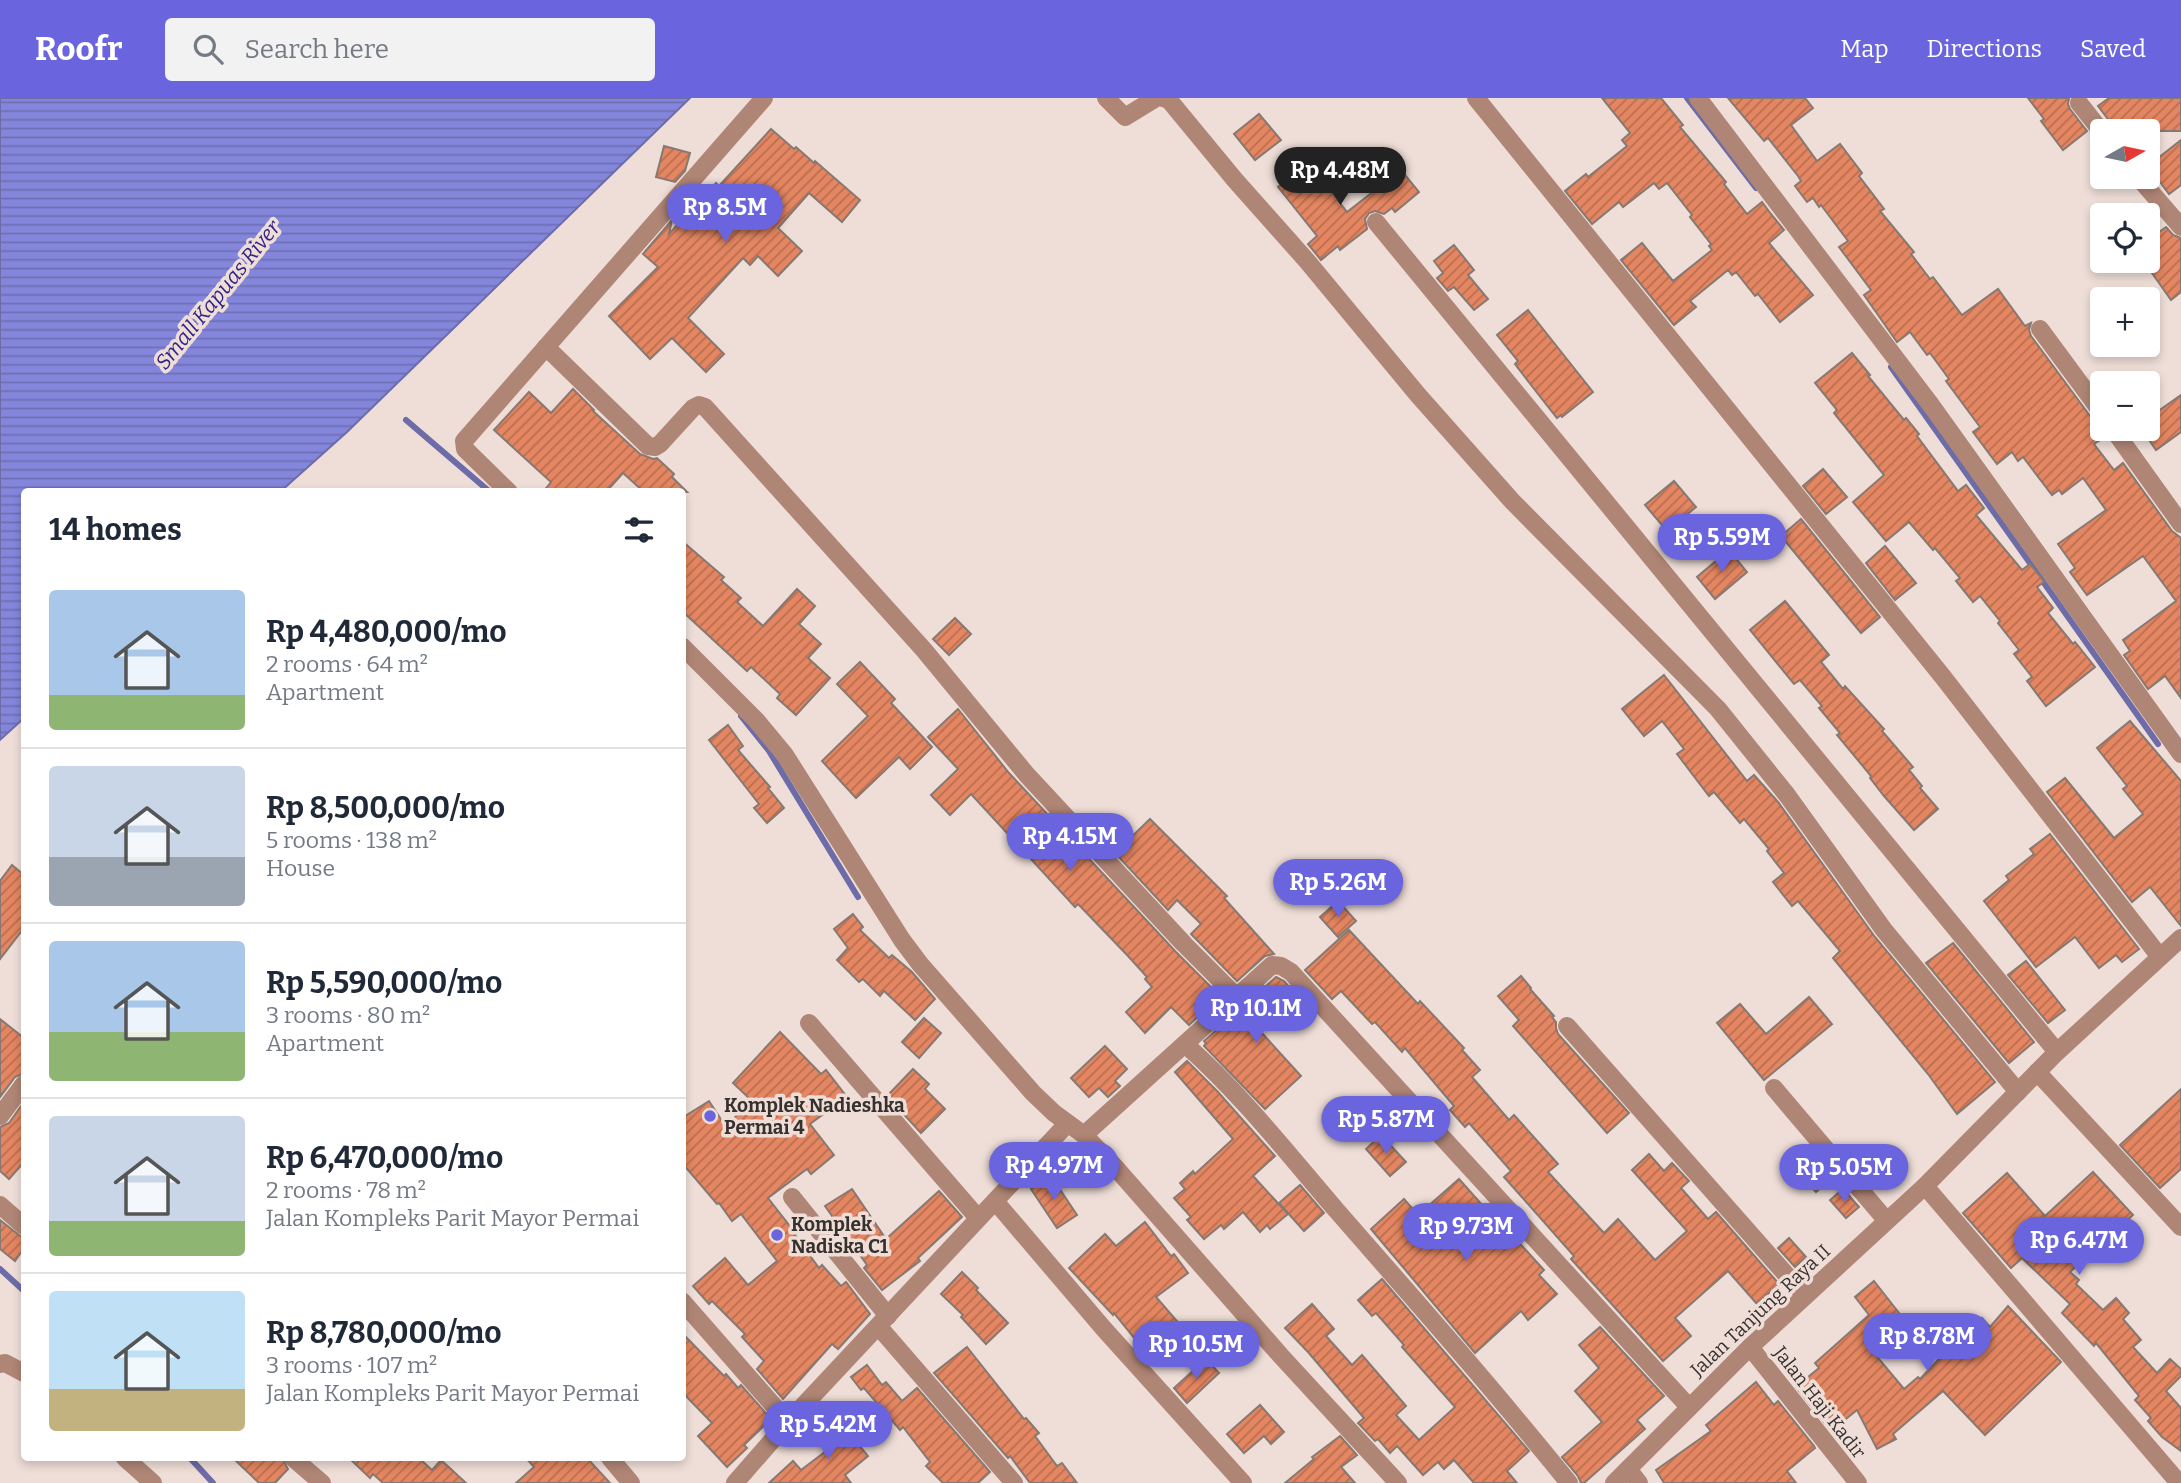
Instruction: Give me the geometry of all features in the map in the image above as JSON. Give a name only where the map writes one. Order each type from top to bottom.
[{"type":"street","points":[[505,488],[465,449],[464,441],[764,98]]},
{"type":"street","points":[[1106,98],[1125,117],[1156,98]]},
{"type":"street","points":[[1163,98],[1169,100],[1418,395],[1512,501],[1718,709],[1787,795],[1884,930],[2018,1092]]},
{"type":"street","points":[[1476,98],[1943,677],[2160,957]]},
{"type":"street","points":[[1698,98],[1923,395],[2181,754]]},
{"type":"street","points":[[2078,103],[2091,119]]},
{"type":"street","points":[[2148,189],[2181,227]]},
{"type":"street","points":[[1376,222],[2057,1052]]},
{"type":"street","points":[[2040,329],[2090,397]]},
{"type":"street","points":[[546,347],[649,446],[660,444],[692,408],[699,405],[705,407],[924,650],[1027,775],[1237,997]]},
{"type":"street","points":[[2122,441],[2181,524]]},
{"type":"street","points":[[686,650],[755,720],[785,755],[862,880],[920,964],[1033,1093],[1067,1124],[1084,1135],[1124,1177],[1281,1356],[1398,1483]]},
{"type":"street","name":"Jalan Tanjung Raya II","points":[[1614,1483],[1634,1476],[1689,1407],[1750,1347],[1925,1186],[2057,1052],[2181,938]]},
{"type":"street","points":[[1084,1135],[1272,965],[1282,965],[1689,1407]]},
{"type":"street","points":[[809,1023],[978,1218]]},
{"type":"street","points":[[1567,1026],[1805,1296]]},
{"type":"street","points":[[1186,1045],[1272,1133],[1569,1483]]},
{"type":"street","points":[[2037,1072],[2181,1227]]},
{"type":"street","points":[[0,1116],[21,1088]]},
{"type":"street","points":[[1774,1088],[1886,1220]]},
{"type":"street","points":[[739,1481],[788,1422],[1067,1124]]},
{"type":"street","points":[[1925,1186],[2179,1483]]},
{"type":"street","points":[[792,1197],[883,1321],[1014,1483]]},
{"type":"street","points":[[995,1201],[1104,1329],[1243,1483]]},
{"type":"street","points":[[0,1205],[21,1223]]},
{"type":"street","points":[[686,1306],[788,1422]]},
{"type":"street","name":"Jalan Haji Kadir","points":[[1750,1347],[1857,1483]]},
{"type":"street","points":[[0,1364],[5,1363],[21,1371]]},
{"type":"street","points":[[128,1461],[153,1483]]},
{"type":"street","points":[[296,1461],[322,1483]]},
{"type":"street","points":[[613,1461],[631,1483]]},
{"type":"water","name":"Small Kapuas River","points":[[0,98],[690,98],[347,432],[284,488],[21,488],[21,721],[0,740]]},
{"type":"building","points":[[1602,98],[1661,98],[1683,125],[1680,127],[1726,182],[1724,184],[1747,214],[1762,202],[1784,230],[1769,243],[1813,295],[1780,322],[1736,272],[1732,275],[1728,270],[1690,301],[1696,307],[1674,325],[1621,260],[1642,243],[1673,281],[1712,250],[1709,246],[1711,244],[1690,217],[1692,215],[1667,183],[1659,189],[1654,183],[1623,207],[1619,202],[1592,224],[1565,191],[1586,174],[1588,177],[1627,146],[1622,140],[1630,133]]},
{"type":"building","points":[[1728,98],[1805,98],[1813,108],[1791,125],[1817,161],[1840,144],[1862,173],[1859,176],[1884,209],[1880,211],[1914,252],[1911,254],[1930,279],[1933,277],[1962,315],[1998,289],[2025,326],[2031,323],[2031,336],[2090,416],[2090,441],[2099,441],[2094,444],[2114,470],[2123,463],[2172,531],[2181,538],[2181,698],[2165,676],[2148,689],[2124,655],[2130,651],[2123,640],[2176,601],[2143,556],[2087,595],[2070,572],[2075,568],[2058,544],[2106,510],[2083,478],[2062,494],[2059,490],[2052,495],[2023,457],[2018,461],[2012,452],[1997,464],[1973,432],[1980,427],[1946,381],[1949,379],[1910,332],[1897,342],[1864,295],[1871,290],[1839,247],[1848,241],[1821,205],[1819,207],[1813,198],[1807,202],[1795,186],[1801,181],[1798,176],[1768,138],[1764,141]]},
{"type":"building","points":[[2028,98],[2069,98],[2070,109],[2087,131],[2063,150]]},
{"type":"building","points":[[2109,98],[2181,98],[2181,131],[2160,131],[2160,119],[2108,119],[2098,106]]},
{"type":"building","points":[[1259,114],[1281,140],[1255,160],[1234,134]]},
{"type":"building","points":[[771,129],[794,149],[796,147],[814,163],[815,161],[860,200],[842,222],[809,193],[778,228],[802,251],[778,276],[758,256],[750,265],[743,258],[688,318],[724,354],[706,372],[672,338],[650,359],[609,316],[658,267],[643,254],[672,220],[669,234],[716,183],[719,186]]},
{"type":"building","points":[[2181,140],[2181,185],[2169,194],[2160,182],[2160,157]]},
{"type":"building","points":[[664,146],[690,153],[685,171],[675,182],[656,177]]},
{"type":"building","points":[[1309,162],[1347,212],[1401,170],[1419,192],[1395,212],[1392,208],[1384,214],[1375,211],[1369,213],[1365,219],[1367,229],[1340,250],[1338,246],[1321,260],[1308,244],[1317,236],[1278,187]]},
{"type":"building","points":[[2166,227],[2173,235],[2181,238],[2181,292],[2171,300],[2152,273],[2160,273],[2160,231]]},
{"type":"building","points":[[1454,245],[1474,270],[1468,275],[1488,299],[1474,310],[1454,287],[1448,291],[1437,278],[1443,273],[1434,261]]},
{"type":"building","points":[[1528,310],[1593,392],[1562,417],[1561,415],[1557,418],[1515,364],[1518,361],[1497,335]]},
{"type":"building","points":[[1852,353],[1904,420],[1906,418],[1919,434],[1917,436],[1958,491],[1966,485],[1984,508],[1976,515],[2022,570],[2030,564],[2039,575],[2044,582],[2037,587],[2053,608],[2048,613],[2095,667],[2046,706],[2027,681],[2032,677],[2014,654],[2019,650],[1998,623],[2000,621],[1980,596],[1973,602],[1956,581],[1960,578],[1935,548],[1933,550],[1909,522],[1886,541],[1853,502],[1884,475],[1834,413],[1837,410],[1815,383]]},
{"type":"building","points":[[573,389],[640,454],[657,458],[674,474],[672,477],[683,488],[640,488],[623,473],[610,488],[546,488],[551,482],[494,430],[529,392],[551,413]]},
{"type":"building","points":[[2181,395],[2181,432],[2156,450],[2150,441],[2160,441],[2160,410]]},
{"type":"building","points":[[1823,469],[1847,497],[1826,514],[1803,486]]},
{"type":"building","points":[[1674,481],[1696,507],[1667,531],[1645,505]]},
{"type":"building","points":[[1801,519],[1880,617],[1861,633],[1781,536]]},
{"type":"building","points":[[686,544],[724,577],[721,580],[741,598],[737,602],[763,626],[797,589],[815,606],[799,624],[821,644],[808,658],[830,678],[796,715],[777,698],[780,694],[751,667],[747,671],[686,615]]},
{"type":"building","points":[[1885,546],[1916,583],[1895,600],[1866,563]]},
{"type":"building","points":[[1729,550],[1747,572],[1715,599],[1697,577]]},
{"type":"building","points":[[1785,601],[1829,655],[1821,662],[1843,689],[1845,686],[1884,729],[1882,731],[1913,767],[1909,770],[1922,786],[1920,788],[1938,809],[1914,830],[1837,735],[1840,733],[1819,708],[1822,706],[1800,680],[1794,684],[1750,630]]},
{"type":"building","points":[[955,618],[971,634],[949,655],[933,639]]},
{"type":"building","points":[[860,662],[895,699],[891,703],[932,747],[910,769],[899,757],[856,798],[822,761],[868,716],[837,684]]},
{"type":"building","points":[[1664,675],[1747,781],[1754,775],[1778,802],[1875,937],[1995,1082],[1957,1114],[1928,1074],[1833,958],[1840,951],[1798,901],[1792,906],[1773,882],[1784,873],[1767,851],[1769,849],[1744,819],[1740,823],[1714,792],[1709,796],[1677,754],[1684,749],[1662,721],[1644,736],[1622,709]]},
{"type":"building","points":[[958,709],[1009,773],[1220,996],[1189,1025],[1171,1007],[1145,1033],[1126,1012],[1152,987],[1145,979],[1147,977],[1078,904],[1075,907],[971,794],[950,815],[931,795],[958,769],[928,737]]},
{"type":"building","points":[[2130,721],[2181,781],[2181,926],[2150,887],[2132,902],[2047,792],[2065,778],[2114,838],[2143,814],[2123,789],[2127,786],[2097,748]]},
{"type":"building","points":[[728,725],[743,746],[738,750],[784,808],[767,823],[754,808],[759,804],[709,740]]},
{"type":"building","points":[[1150,819],[1227,896],[1224,898],[1274,954],[1265,956],[1237,981],[1191,934],[1201,924],[1177,900],[1168,910],[1115,853]]},
{"type":"building","points":[[2050,834],[2139,949],[2122,962],[2116,955],[2099,968],[2075,937],[2036,967],[1984,901],[2009,880],[2006,876],[2034,854],[2030,849]]},
{"type":"building","points":[[12,865],[21,872],[21,932],[0,959],[0,881]]},
{"type":"building","points":[[1338,901],[1356,921],[1338,937],[1320,917]]},
{"type":"building","points":[[853,914],[863,927],[860,930],[889,958],[892,955],[912,972],[935,999],[915,1020],[884,991],[880,996],[863,979],[859,982],[837,960],[848,948],[834,929]]},
{"type":"building","points":[[1349,930],[1418,1004],[1420,1001],[1464,1048],[1462,1050],[1480,1070],[1472,1077],[1509,1120],[1514,1115],[1558,1164],[1548,1172],[1604,1233],[1618,1219],[1655,1260],[1687,1231],[1632,1170],[1649,1154],[1664,1171],[1672,1163],[1689,1181],[1681,1188],[1708,1219],[1716,1212],[1779,1284],[1757,1304],[1728,1271],[1675,1318],[1691,1336],[1663,1361],[1571,1259],[1574,1256],[1504,1177],[1511,1171],[1469,1123],[1465,1127],[1450,1110],[1454,1106],[1405,1048],[1402,1052],[1375,1022],[1372,1024],[1341,991],[1332,999],[1305,970]]},
{"type":"building","points":[[1953,943],[2034,1042],[2009,1063],[1926,963]]},
{"type":"building","points":[[2026,961],[2065,1010],[2048,1023],[2008,975]]},
{"type":"building","points":[[1521,976],[1554,1016],[1552,1017],[1556,1022],[1558,1034],[1629,1113],[1607,1133],[1513,1026],[1519,1020],[1498,996]]},
{"type":"building","points":[[1276,977],[1284,981],[1299,998],[1261,1032],[1301,1076],[1265,1109],[1204,1046],[1204,1041]]},
{"type":"building","points":[[1809,997],[1832,1024],[1764,1080],[1717,1023],[1740,1004],[1766,1034]]},
{"type":"building","points":[[924,1018],[941,1033],[919,1058],[902,1042]]},
{"type":"building","points":[[0,1019],[21,1036],[21,1074],[15,1077],[0,1097]]},
{"type":"building","points":[[780,1032],[821,1074],[826,1070],[847,1097],[810,1124],[834,1155],[811,1174],[807,1169],[768,1198],[819,1268],[822,1265],[841,1286],[846,1282],[870,1314],[838,1349],[832,1344],[783,1399],[757,1369],[764,1361],[742,1337],[745,1334],[712,1301],[709,1304],[693,1286],[725,1258],[748,1285],[777,1261],[741,1214],[732,1221],[686,1168],[686,1115],[709,1101],[726,1127],[751,1100],[733,1083]]},
{"type":"building","points":[[1105,1046],[1127,1069],[1115,1081],[1120,1086],[1108,1097],[1099,1088],[1089,1097],[1071,1078]]},
{"type":"building","points":[[1187,1061],[1275,1156],[1253,1176],[1288,1214],[1270,1229],[1267,1225],[1260,1232],[1243,1212],[1224,1229],[1221,1225],[1204,1239],[1187,1220],[1191,1217],[1174,1198],[1185,1189],[1180,1183],[1193,1171],[1195,1174],[1233,1139],[1175,1072]]},
{"type":"building","points":[[913,1069],[929,1084],[925,1089],[945,1109],[921,1133],[887,1096]]},
{"type":"building","points":[[2181,1089],[2181,1169],[2160,1188],[2120,1145]]},
{"type":"building","points":[[21,1106],[21,1165],[9,1179],[0,1171],[0,1127],[9,1123]]},
{"type":"building","points":[[1381,1135],[1406,1162],[1390,1176],[1366,1149]]},
{"type":"building","points":[[1803,1149],[1830,1180],[1816,1192],[1789,1162]]},
{"type":"building","points":[[2093,1172],[2133,1215],[2070,1272],[2079,1280],[2076,1284],[2103,1310],[2116,1298],[2129,1313],[2123,1319],[2141,1340],[2133,1347],[2157,1373],[2170,1359],[2181,1369],[2181,1376],[2166,1391],[2181,1408],[2181,1451],[2162,1437],[2148,1421],[2151,1418],[2135,1400],[2139,1396],[2096,1343],[2094,1346],[2062,1313],[2070,1304],[2022,1258],[2011,1268],[1963,1213],[2007,1173],[2045,1216]]},
{"type":"building","points":[[1051,1176],[1077,1215],[1057,1228],[1031,1189]]},
{"type":"building","points":[[1459,1179],[1544,1270],[1539,1275],[1557,1294],[1528,1320],[1521,1311],[1475,1353],[1371,1229],[1404,1199],[1418,1215]]},
{"type":"building","points":[[1300,1185],[1324,1213],[1304,1231],[1279,1203]]},
{"type":"building","points":[[852,1189],[886,1239],[939,1191],[962,1217],[918,1258],[920,1261],[882,1290],[864,1268],[867,1265],[825,1206]]},
{"type":"building","points":[[1843,1189],[1859,1207],[1846,1218],[1830,1200]]},
{"type":"building","points":[[0,1220],[21,1237],[21,1252],[15,1261],[0,1249]]},
{"type":"building","points":[[1145,1222],[1188,1273],[1156,1297],[1182,1327],[1148,1355],[1114,1313],[1113,1315],[1069,1268],[1105,1234],[1116,1246]]},
{"type":"building","points":[[1789,1238],[1806,1257],[1795,1267],[1778,1248]]},
{"type":"building","points":[[962,1272],[1008,1323],[986,1344],[961,1317],[963,1315],[941,1294]]},
{"type":"building","points":[[1382,1279],[1529,1451],[1507,1471],[1517,1483],[1474,1483],[1454,1460],[1444,1469],[1438,1462],[1423,1475],[1397,1446],[1390,1453],[1358,1423],[1364,1418],[1285,1328],[1312,1304],[1334,1329],[1326,1336],[1352,1365],[1362,1355],[1406,1406],[1396,1415],[1419,1440],[1455,1407],[1376,1313],[1372,1316],[1358,1300]]},
{"type":"building","points":[[1874,1281],[1903,1318],[1869,1347],[1904,1389],[1918,1377],[1920,1379],[1982,1318],[1990,1327],[2008,1306],[2061,1362],[1985,1435],[1943,1391],[1893,1434],[1896,1439],[1877,1449],[1857,1410],[1831,1431],[1796,1387],[1819,1368],[1815,1363],[1869,1315],[1855,1297]]},
{"type":"building","points":[[1600,1327],[1664,1396],[1637,1420],[1645,1429],[1581,1483],[1562,1457],[1602,1422],[1575,1391],[1599,1368],[1579,1345]]},
{"type":"building","points":[[686,1337],[724,1376],[726,1374],[738,1388],[741,1385],[771,1419],[744,1445],[747,1448],[727,1467],[698,1436],[712,1423],[686,1396]]},
{"type":"building","points":[[967,1347],[1024,1419],[1039,1433],[1035,1436],[1057,1466],[1062,1463],[1077,1483],[1030,1483],[1010,1456],[1008,1458],[934,1373]]},
{"type":"building","points":[[1206,1359],[1219,1373],[1187,1403],[1174,1388]]},
{"type":"building","points":[[867,1365],[882,1385],[886,1382],[902,1401],[917,1388],[990,1472],[978,1483],[943,1483],[926,1466],[930,1462],[903,1427],[900,1430],[851,1377]]},
{"type":"building","points":[[1756,1382],[1774,1405],[1778,1401],[1815,1448],[1787,1471],[1796,1483],[1664,1483],[1656,1470],[1711,1431],[1706,1425]]},
{"type":"building","points":[[1260,1405],[1284,1432],[1271,1444],[1264,1436],[1244,1453],[1227,1434]]},
{"type":"building","points":[[839,1421],[868,1456],[845,1475],[851,1483],[769,1483],[793,1461],[801,1470],[830,1448],[821,1436]]},
{"type":"building","points":[[1340,1436],[1357,1455],[1341,1467],[1355,1483],[1285,1483],[1314,1459],[1312,1457]]},
{"type":"building","points":[[236,1461],[284,1461],[288,1469],[275,1483],[259,1483]]},
{"type":"building","points":[[352,1461],[422,1461],[432,1470],[442,1461],[466,1483],[383,1483],[373,1474],[370,1478]]},
{"type":"building","points":[[529,1461],[590,1461],[610,1483],[516,1483],[534,1467]]},
{"type":"waterway","points":[[1687,98],[1756,188]]},
{"type":"waterway","points":[[1891,367],[2158,744]]},
{"type":"waterway","points":[[406,420],[485,488]]},
{"type":"waterway","points":[[741,716],[769,751],[858,897]]},
{"type":"waterway","points":[[0,1269],[21,1288]]},
{"type":"waterway","points":[[193,1461],[213,1483]]},
{"type":"place","name":"Komplek Nadieshka Permai 4","points":[[710,1116]]},
{"type":"place","name":"Komplek Nadiska C1","points":[[777,1235]]}]
